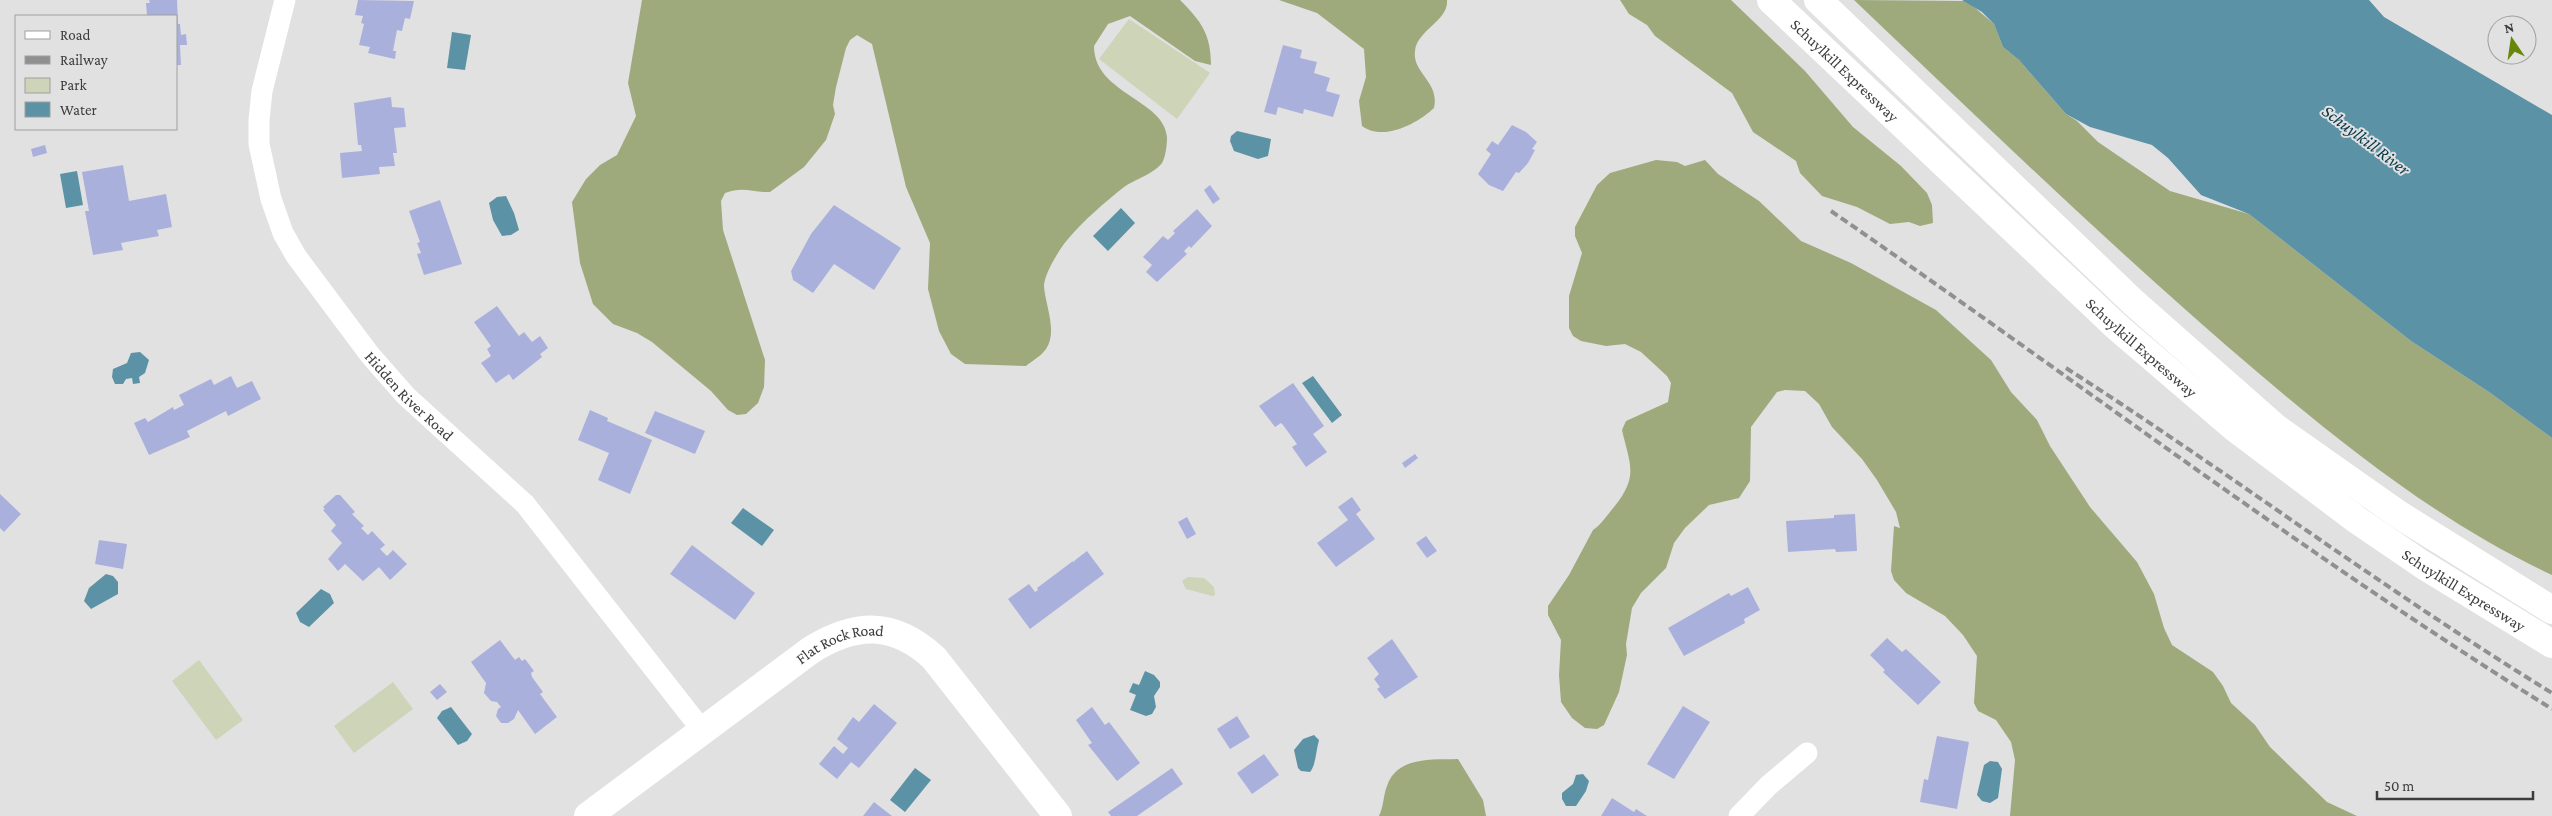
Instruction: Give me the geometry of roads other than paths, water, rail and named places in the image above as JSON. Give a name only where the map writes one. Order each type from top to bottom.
[{"type":"main road","name":"Schuylkill Expressway","points":[[1771,0],[2097,308],[2227,422],[2356,520],[2431,570],[2552,644]]},
{"type":"main road","name":"Schuylkill Expressway","points":[[1818,0],[2126,295],[2276,428],[2398,514],[2552,610]]},
{"type":"main road","name":"Flat Rock Road","points":[[588,816],[702,730],[825,642],[840,635],[870,629],[896,633],[924,648],[934,658],[1058,816]]},
{"type":"street","name":"Hidden River Road","points":[[285,0],[262,91],[259,144],[271,200],[283,233],[296,256],[338,314],[402,391],[532,511],[702,730]]},
{"type":"street","points":[[1739,816],[1768,786],[1807,753]]},
{"type":"water","name":"Schuylkill River","points":[[1962,0],[2369,0],[2384,17],[2552,115],[2552,438],[2489,392],[2411,341],[2249,214],[2201,195],[2168,158],[2152,145],[2090,127],[2066,114],[2019,60],[2003,47],[1994,24],[1982,12]]},
{"type":"water","points":[[452,32],[471,35],[465,70],[447,68]]},
{"type":"water","points":[[1237,131],[1271,139],[1268,156],[1258,159],[1234,151],[1230,141],[1231,136]]},
{"type":"water","points":[[77,171],[83,205],[66,208],[60,174]]},
{"type":"water","points":[[506,196],[519,230],[511,235],[502,236],[493,220],[489,203],[497,197]]},
{"type":"water","points":[[1121,208],[1135,223],[1108,251],[1093,236]]},
{"type":"water","points":[[140,352],[149,360],[145,373],[139,377],[140,383],[133,384],[132,378],[126,379],[123,384],[115,384],[112,377],[113,369],[127,363],[131,353]]},
{"type":"water","points":[[1313,376],[1342,415],[1332,423],[1302,383]]},
{"type":"water","points":[[743,508],[774,530],[762,546],[731,523]]},
{"type":"water","points":[[106,574],[113,576],[118,582],[118,594],[91,609],[84,601],[89,588]]},
{"type":"water","points":[[321,589],[330,594],[334,603],[309,627],[300,622],[296,613]]},
{"type":"water","points":[[1145,671],[1154,675],[1160,682],[1160,687],[1154,696],[1156,707],[1152,714],[1146,716],[1130,710],[1136,695],[1129,692],[1133,683],[1139,685]]},
{"type":"water","points":[[451,707],[472,734],[467,741],[458,745],[437,718],[442,711]]},
{"type":"water","points":[[1314,735],[1319,740],[1314,765],[1310,772],[1301,771],[1298,768],[1294,750],[1303,739]]},
{"type":"water","points":[[1990,761],[1998,762],[2002,769],[1998,798],[1990,803],[1982,801],[1977,795],[1984,765]]},
{"type":"water","points":[[915,768],[931,780],[905,812],[890,800]]},
{"type":"water","points":[[1583,774],[1589,781],[1586,791],[1576,806],[1566,806],[1562,799],[1562,793],[1573,784],[1576,775]]},
{"type":"railway","points":[[1831,211],[2278,527],[2460,650],[2552,709]]},
{"type":"railway","points":[[2066,368],[2429,614],[2552,693]]}]
